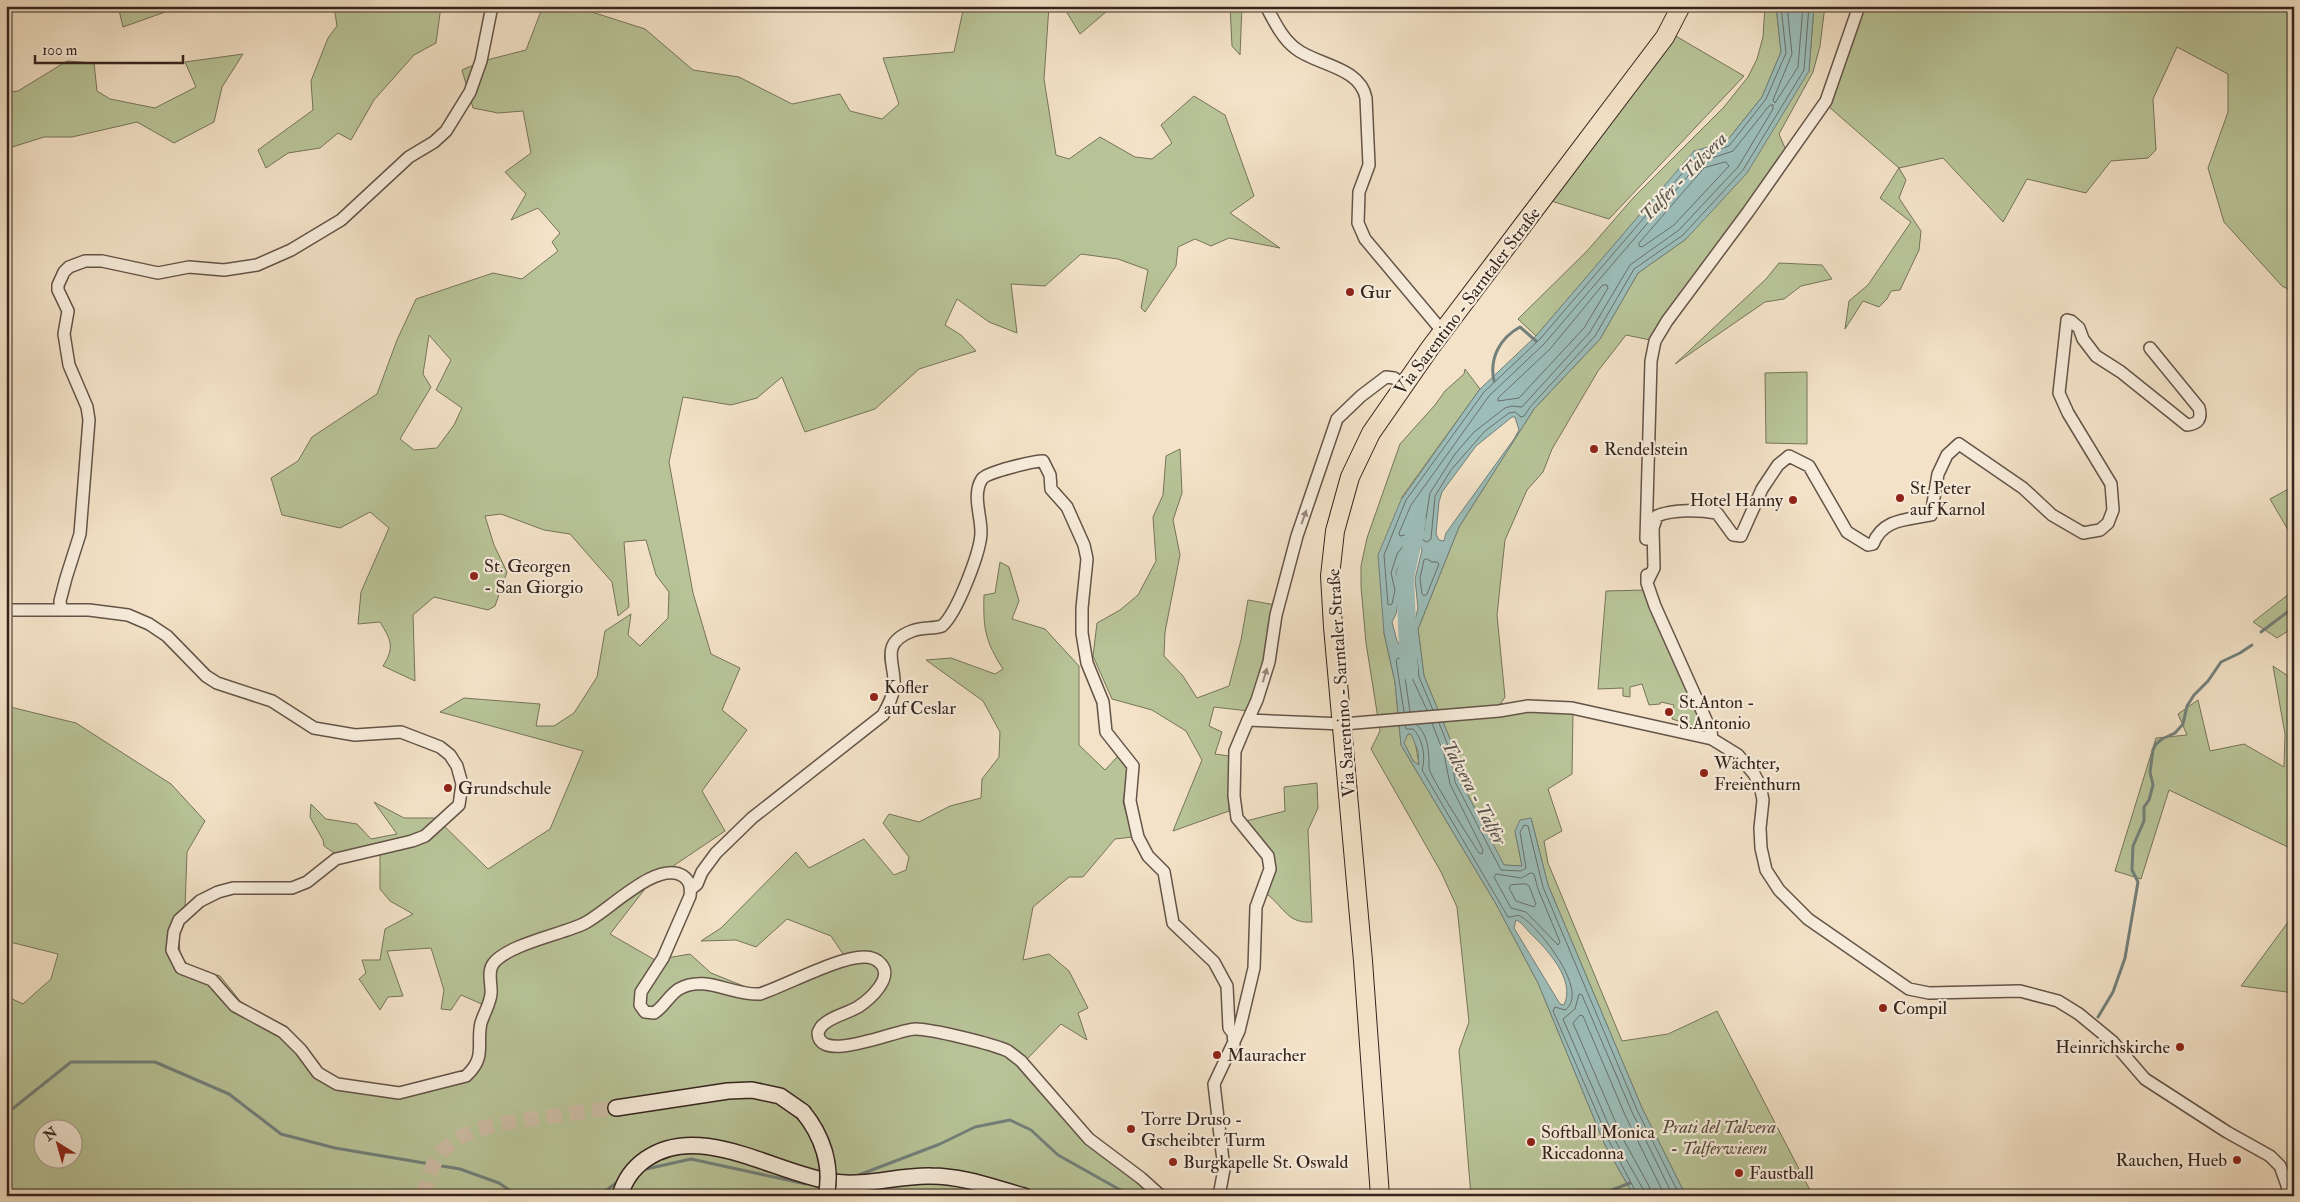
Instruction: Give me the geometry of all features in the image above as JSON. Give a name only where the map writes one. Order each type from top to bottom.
[{"type":"main road","name":"Via Sarentino - Sarntaler Straße","points":[[1380,1196],[1350,723],[1330,576],[1335,531],[1350,477],[1371,434],[1443,332],[1665,37],[1681,6]]},
{"type":"main road","points":[[616,1108],[728,1091],[752,1090],[780,1096],[803,1112],[816,1131],[826,1155],[828,1177],[826,1196]]},
{"type":"main road","points":[[620,1196],[633,1170],[658,1152],[681,1147],[704,1146],[735,1152],[817,1180],[846,1184],[922,1176],[946,1177],[1024,1196]]},
{"type":"street","points":[[61,609],[60,601],[80,534],[89,420],[87,406],[69,365],[64,334],[68,311],[58,290],[58,285],[64,272],[68,267],[85,260],[102,261],[158,273],[189,267],[224,270],[258,265],[291,250],[341,220],[409,157],[434,142],[446,131],[470,92],[481,62],[492,6]]},
{"type":"street","points":[[1266,6],[1284,36],[1296,49],[1348,74],[1362,87],[1366,98],[1369,165],[1359,192],[1359,227],[1365,239],[1443,332]]},
{"type":"street","points":[[1712,739],[1647,582],[1647,466],[1651,361],[1658,336],[1666,321],[1748,212],[1826,101],[1859,6]]},
{"type":"street","points":[[1647,582],[1654,568],[1653,528],[1657,516],[1664,513],[1680,512],[1717,513],[1733,535],[1741,536],[1762,489],[1778,465],[1789,456],[1809,466],[1847,532],[1868,545],[1873,544],[1881,529],[1889,524],[1909,517],[1931,515],[1938,474],[1947,456],[1959,444],[2023,488],[2052,515],[2083,533],[2100,530],[2108,523],[2113,510],[2111,484],[2068,413],[2059,393],[2067,320],[2079,328],[2083,340],[2096,356],[2122,372],[2187,425],[2195,424],[2199,421],[2201,414],[2199,408],[2150,348]]},
{"type":"street","points":[[1219,1196],[1224,1169],[1214,1084],[1234,1046],[1254,968],[1256,907],[1270,869],[1268,856],[1237,818],[1234,796],[1235,752],[1257,700],[1269,662],[1276,615],[1297,536],[1337,419],[1361,396],[1386,377],[1394,378],[1404,385]]},
{"type":"street","points":[[691,889],[697,884],[702,872],[716,853],[752,818],[883,715],[893,692],[894,678],[890,660],[894,645],[912,631],[942,626],[965,589],[980,536],[978,492],[982,479],[990,472],[1043,461],[1050,475],[1051,489],[1067,507],[1084,546],[1087,567],[1082,608],[1084,647],[1087,663],[1103,702],[1106,732],[1133,766],[1130,801],[1138,837],[1145,852],[1164,872],[1173,923],[1214,962],[1227,986],[1229,1028],[1233,1033],[1234,1046]]},
{"type":"street","points":[[6,610],[88,610],[128,615],[149,624],[167,636],[206,676],[217,683],[272,701],[314,728],[354,735],[402,732],[440,747],[450,755],[457,766],[462,784],[459,805],[425,836],[412,841],[336,858],[307,882],[292,888],[238,887],[218,892],[191,908],[176,926],[172,939],[172,950],[181,968],[212,980],[235,1006],[283,1032],[301,1050],[318,1072],[331,1081],[350,1087],[399,1094],[466,1076],[480,1055],[481,1024],[491,996],[491,968],[499,959],[529,943],[591,920],[642,883],[656,876],[673,873],[679,874],[688,881],[691,889],[688,901],[663,958],[641,992],[640,1005],[645,1012],[654,1013],[672,994],[692,985],[706,984],[748,994],[760,994],[840,962],[854,958],[871,958],[881,963],[884,969],[885,974],[881,984],[858,1007],[823,1024],[818,1033],[821,1042],[831,1047],[838,1047],[862,1043],[914,1029],[1008,1051],[1021,1061],[1089,1139],[1141,1178],[1161,1196]]},
{"type":"street","points":[[1248,720],[1350,723],[1499,711],[1528,706],[1572,708],[1712,739],[1738,755],[1760,784],[1763,800],[1760,848],[1766,870],[1779,890],[1808,919],[1909,989],[1929,993],[2020,991],[2058,1001],[2079,1014],[2113,1042],[2145,1079],[2227,1132],[2270,1156],[2280,1166],[2287,1185],[2288,1196]]},
{"type":"green space","points":[[118,6],[182,6],[123,27]]},
{"type":"green space","points":[[334,6],[441,6],[436,43],[414,55],[374,100],[351,140],[338,133],[320,148],[288,153],[266,168],[258,150],[313,110],[311,81],[328,38],[337,26]]},
{"type":"green space","points":[[543,6],[573,6],[645,29],[693,70],[739,77],[792,104],[840,94],[850,111],[882,119],[899,104],[883,58],[954,52],[964,6],[1049,6],[1044,79],[1056,155],[1069,159],[1100,137],[1135,157],[1152,159],[1172,143],[1161,125],[1194,96],[1225,115],[1254,196],[1230,213],[1280,248],[1229,238],[1211,246],[1195,239],[1178,247],[1176,266],[1145,312],[1141,308],[1148,270],[1118,259],[1081,254],[1045,286],[1011,284],[1017,333],[989,322],[957,299],[945,325],[961,335],[976,351],[919,369],[875,409],[805,432],[782,377],[757,398],[731,405],[683,397],[669,462],[693,593],[711,654],[740,668],[722,710],[747,730],[702,791],[725,831],[651,881],[610,934],[655,960],[690,954],[711,973],[756,991],[845,957],[831,936],[787,919],[756,947],[736,940],[701,941],[721,928],[796,852],[809,868],[864,839],[894,875],[906,870],[909,857],[883,823],[889,814],[919,822],[950,806],[981,798],[982,779],[999,757],[1000,732],[983,701],[926,660],[951,658],[995,674],[1003,669],[992,650],[986,634],[984,617],[984,595],[995,593],[1000,562],[1009,567],[1019,601],[1012,619],[1045,629],[1079,666],[1079,745],[1105,770],[1118,756],[1128,771],[1123,802],[1133,837],[1115,839],[1083,877],[1069,877],[1033,907],[1023,960],[1049,954],[1069,971],[1088,1008],[1078,1013],[1087,1040],[1061,1024],[1027,1059],[1070,1114],[1088,1132],[1165,1196],[6,1196],[6,996],[23,1004],[51,979],[58,954],[6,941],[6,706],[76,723],[171,784],[205,821],[187,852],[185,909],[179,929],[180,957],[192,968],[220,976],[245,1007],[279,1025],[323,1074],[336,1080],[398,1091],[460,1075],[470,1066],[476,1052],[484,1005],[461,995],[451,1010],[441,1009],[444,990],[431,948],[387,951],[403,996],[388,997],[380,1010],[359,979],[366,973],[362,960],[380,960],[385,929],[413,914],[390,901],[380,889],[380,850],[334,853],[324,846],[323,840],[310,817],[311,804],[326,819],[357,824],[371,839],[397,834],[374,802],[404,818],[436,818],[488,869],[550,829],[583,751],[440,712],[464,698],[540,704],[536,726],[554,726],[574,713],[597,677],[605,631],[631,614],[628,635],[640,646],[668,618],[669,592],[656,575],[646,540],[624,542],[629,607],[618,616],[612,582],[570,534],[544,530],[501,514],[485,516],[494,545],[507,572],[495,606],[488,610],[434,597],[413,615],[415,681],[383,666],[389,654],[390,644],[380,622],[358,624],[361,592],[389,528],[370,512],[340,528],[282,515],[271,478],[298,461],[312,437],[377,394],[397,340],[416,299],[493,273],[522,279],[558,251],[552,242],[560,233],[538,208],[511,220],[526,194],[505,172],[531,153],[523,111],[498,113],[473,108],[462,70],[483,61],[526,50]],"holes":[[[429,335],[451,360],[436,390],[462,408],[454,425],[437,448],[414,450],[400,439],[431,387],[423,374]]]},
{"type":"green space","points":[[1063,6],[1113,6],[1080,34]]},
{"type":"green space","points":[[1230,6],[1242,6],[1240,55],[1232,46]]},
{"type":"green space","points":[[1765,6],[1776,6],[1781,52],[1762,97],[1726,142],[1694,152],[1536,336],[1518,319],[1587,251],[1634,197],[1724,107],[1748,77],[1757,59],[1763,37]]},
{"type":"green space","points":[[1814,6],[1825,6],[1820,46],[1813,72],[1779,134],[1788,155],[1655,341],[1626,335],[1598,371],[1552,449],[1543,472],[1527,490],[1505,540],[1497,615],[1505,697],[1501,703],[1502,714],[1532,711],[1573,712],[1572,774],[1548,789],[1562,831],[1544,841],[1548,863],[1622,1041],[1668,1034],[1717,1011],[1813,1196],[1686,1196],[1642,1108],[1548,885],[1531,818],[1515,831],[1522,866],[1503,865],[1460,779],[1455,751],[1424,676],[1418,629],[1459,527],[1534,409],[1600,339],[1638,273],[1686,239],[1809,71]]},
{"type":"green space","points":[[1860,6],[2294,6],[2294,292],[2282,286],[2224,222],[2208,168],[2228,112],[2228,74],[2177,47],[2153,99],[2156,150],[2148,158],[2111,161],[2086,193],[2027,179],[2003,222],[1943,158],[1899,168],[1828,106]]},
{"type":"green space","points":[[1674,35],[1744,76],[1609,219],[1548,200]]},
{"type":"green space","points":[[243,54],[222,87],[214,122],[174,143],[137,122],[72,137],[44,137],[6,149],[6,93],[18,91],[67,61],[94,63],[97,91],[110,99],[155,108],[196,87],[185,62]]},
{"type":"green space","points":[[1899,168],[1906,180],[1899,198],[1921,231],[1919,250],[1900,290],[1891,291],[1887,299],[1879,307],[1863,301],[1845,329],[1849,301],[1868,285],[1911,222],[1880,198]]},
{"type":"green space","points":[[1779,263],[1822,265],[1832,279],[1801,286],[1784,299],[1765,302],[1675,364],[1766,279]]},
{"type":"green space","name":"Prati del Talvera - Talferwiesen","points":[[1465,369],[1480,389],[1402,497],[1384,633],[1395,682],[1401,745],[1496,904],[1538,983],[1605,1145],[1634,1196],[1471,1196],[1459,1050],[1469,1022],[1457,907],[1441,872],[1371,749],[1380,731],[1366,643],[1361,587],[1361,566],[1367,538],[1400,444],[1445,391],[1464,374]]},
{"type":"green space","points":[[1807,372],[1807,444],[1766,443],[1765,373]]},
{"type":"green space","points":[[1180,449],[1182,493],[1173,520],[1180,555],[1165,632],[1164,656],[1183,676],[1197,698],[1229,686],[1241,640],[1248,600],[1281,606],[1257,712],[1214,707],[1209,726],[1222,732],[1215,754],[1229,756],[1229,811],[1173,831],[1202,760],[1186,731],[1152,710],[1112,699],[1093,656],[1097,623],[1120,610],[1138,595],[1156,561],[1153,517],[1163,495],[1166,456]]},
{"type":"green space","points":[[2294,486],[2294,540],[2270,499]]},
{"type":"green space","points":[[1646,590],[1702,723],[1699,723],[1697,727],[1672,719],[1674,705],[1661,702],[1660,704],[1649,705],[1642,684],[1630,687],[1630,697],[1623,696],[1623,688],[1598,689],[1606,591]]},
{"type":"green space","points":[[2294,590],[2294,627],[2277,638],[2253,622]]},
{"type":"green space","points":[[2273,666],[2294,680],[2294,850],[2169,790],[2141,879],[2115,871],[2156,738],[2187,735],[2178,714],[2198,700],[2210,751],[2244,744],[2284,767],[2285,734]]},
{"type":"green space","points":[[1411,733],[1415,741],[1419,765],[1413,761],[1404,743],[1405,737]]},
{"type":"green space","points":[[1317,783],[1318,808],[1308,830],[1312,922],[1303,922],[1290,916],[1262,891],[1270,869],[1242,822],[1285,811],[1284,787]]},
{"type":"green space","points":[[2294,914],[2294,993],[2241,986]]},
{"type":"water","name":"Talfer - Talvera","points":[[1776,6],[1814,6],[1809,71],[1747,173],[1686,239],[1638,273],[1600,339],[1534,409],[1459,527],[1418,629],[1424,676],[1455,751],[1460,780],[1504,865],[1522,866],[1515,831],[1520,820],[1531,818],[1548,885],[1642,1108],[1686,1196],[1634,1196],[1605,1145],[1538,983],[1496,904],[1401,745],[1395,682],[1384,633],[1378,555],[1401,500],[1480,389],[1536,336],[1694,151],[1726,142],[1762,97],[1781,52]],"holes":[[[1512,417],[1515,417],[1519,430],[1514,439],[1446,533],[1444,541],[1439,540],[1436,534],[1439,502],[1442,492],[1476,446]],[[1418,543],[1422,550],[1415,579],[1418,608],[1406,656],[1397,641],[1392,622],[1396,614],[1400,591],[1396,573],[1406,549]],[[1408,734],[1411,734],[1418,751],[1419,765],[1413,761],[1404,743]],[[1516,920],[1520,922],[1544,947],[1558,966],[1566,985],[1567,995],[1564,1005],[1560,1004],[1514,928]]]},
{"type":"waterway","points":[[1494,381],[1493,364],[1495,357],[1498,349],[1507,337],[1520,327],[1536,341]]},
{"type":"waterway","name":"Talvera - Talfer","points":[[1409,671],[1405,578],[1417,521]]},
{"type":"waterway","points":[[2261,632],[2294,607]]},
{"type":"waterway","points":[[2098,1017],[2113,992],[2125,958],[2138,882],[2132,870],[2133,846],[2144,821],[2144,807],[2149,800],[2153,785],[2150,772],[2153,750],[2156,744],[2175,733],[2183,724],[2187,706],[2221,662],[2252,645]]},
{"type":"waterway","points":[[6,1114],[71,1062],[155,1062],[229,1094],[281,1134],[335,1148],[460,1169],[499,1183],[518,1196]]},
{"type":"waterway","points":[[856,1176],[940,1144],[975,1127],[1010,1120],[1031,1130],[1058,1155],[1131,1196]]},
{"type":"waterway","points":[[642,1170],[691,1159],[806,1184]]},
{"type":"waterway","points":[[599,1196],[620,1180]]},
{"type":"waterway","points":[[1596,1196],[1630,1183]]},
{"type":"tunnel","points":[[424,1196],[429,1174],[438,1157],[450,1144],[465,1135],[482,1128],[501,1124],[616,1108]]},
{"type":"place","name":"Gur","points":[[1350,292]]},
{"type":"place","name":"Rendelstein","points":[[1594,449]]},
{"type":"place","name":"St. Peter auf Karnol","points":[[1900,498]]},
{"type":"place","name":"Hotel Hanny","points":[[1793,500]]},
{"type":"place","name":"St. Georgen - San Giorgio","points":[[474,576]]},
{"type":"place","name":"Kofler auf Ceslar","points":[[874,697]]},
{"type":"place","name":"St.Anton - S.Antonio","points":[[1669,712]]},
{"type":"place","name":"Wächter, Freienthurn","points":[[1704,773]]},
{"type":"place","name":"Grundschule","points":[[448,788]]},
{"type":"place","name":"Compil","points":[[1883,1008]]},
{"type":"place","name":"Heinrichskirche","points":[[2180,1047]]},
{"type":"place","name":"Mauracher","points":[[1217,1055]]},
{"type":"place","name":"Torre Druso - Gscheibter Turm","points":[[1131,1129]]},
{"type":"place","name":"Softball Monica Riccadonna","points":[[1531,1142]]},
{"type":"place","name":"Rauchen, Hueb","points":[[2237,1160]]},
{"type":"place","name":"Burgkapelle St. Oswald","points":[[1173,1162]]},
{"type":"place","name":"Faustball","points":[[1739,1173]]}]
